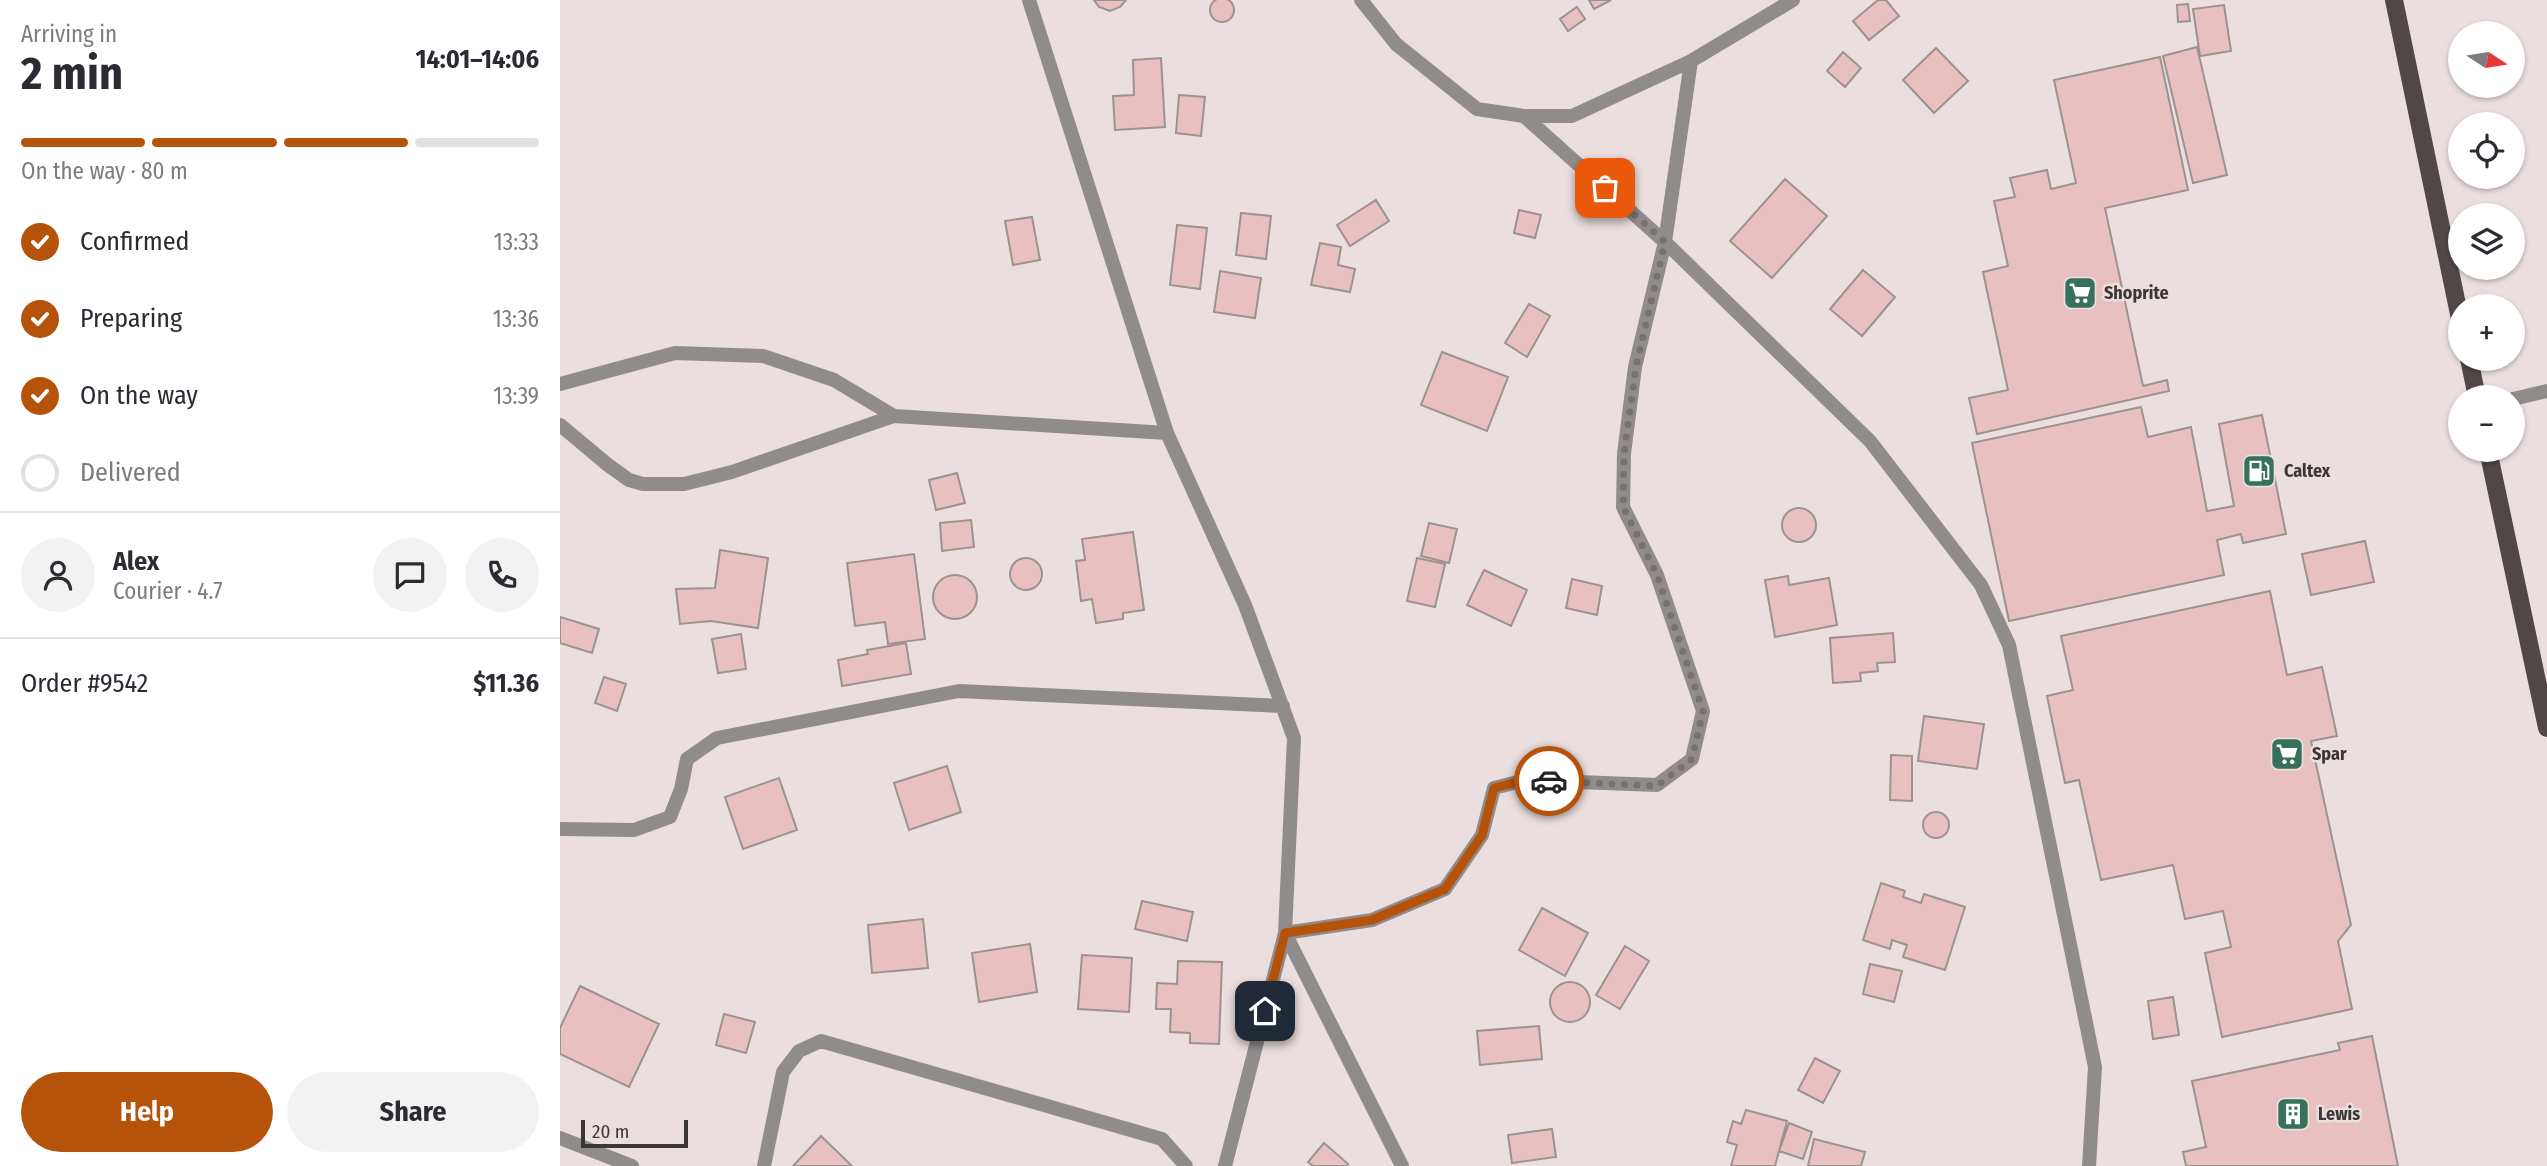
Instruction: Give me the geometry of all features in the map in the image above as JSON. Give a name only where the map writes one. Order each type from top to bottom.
[{"type":"main road","points":[[2395,0],[2455,294]]},
{"type":"main road","points":[[2491,462],[2547,728]]},
{"type":"street","points":[[1029,0],[1167,433],[1245,604],[1294,738],[1285,933],[1225,1166]]},
{"type":"street","points":[[1361,0],[1396,44],[1477,109],[1524,117],[1572,116],[1691,61],[1793,0]]},
{"type":"street","points":[[1285,933],[1372,920],[1445,889],[1482,835],[1494,788],[1525,780],[1657,786],[1692,759],[1703,711],[1657,575],[1623,507],[1624,454],[1636,367],[1665,242],[1691,61]]},
{"type":"street","points":[[1524,117],[1665,242],[1870,441],[1982,584],[2009,645],[2095,1067],[2089,1166]]},
{"type":"street","points":[[560,384],[675,353],[763,355],[834,380],[894,416]]},
{"type":"street","points":[[2525,396],[2547,391]]},
{"type":"street","points":[[560,425],[629,480],[643,484],[684,484],[732,472],[894,416],[1167,433]]},
{"type":"street","points":[[560,829],[634,830],[670,817],[681,789],[687,759],[717,738],[959,691],[1283,706]]},
{"type":"street","points":[[1285,933],[1402,1166]]},
{"type":"street","points":[[764,1166],[783,1072],[800,1051],[821,1041],[1162,1139],[1186,1166]]},
{"type":"street","points":[[560,1138],[632,1166]]},
{"type":"building","points":[[1218,-1],[1226,-1],[1233,6],[1233,14],[1226,21],[1218,21],[1211,14],[1211,6]]},
{"type":"building","points":[[1094,0],[1126,0],[1120,7],[1110,11],[1099,7]]},
{"type":"building","points":[[1589,0],[1611,0],[1594,9]]},
{"type":"building","points":[[1878,0],[1886,0],[1899,16],[1869,40],[1853,21]]},
{"type":"building","points":[[2188,4],[2190,21],[2178,22],[2177,5]]},
{"type":"building","points":[[2224,5],[2231,51],[2200,56],[2193,9]]},
{"type":"building","points":[[1577,7],[1585,19],[1568,31],[1560,19]]},
{"type":"building","points":[[2197,47],[2227,175],[2193,183],[2163,56]]},
{"type":"building","points":[[1936,48],[1968,81],[1934,113],[1903,80]]},
{"type":"building","points":[[1843,52],[1861,68],[1845,87],[1827,71]]},
{"type":"building","points":[[2160,57],[2188,190],[2105,208],[2143,386],[2167,380],[2169,391],[1977,434],[1969,398],[2008,390],[1983,272],[2008,266],[1994,201],[2015,197],[2010,178],[2047,170],[2051,189],[2076,183],[2054,80]]},
{"type":"building","points":[[1161,58],[1165,127],[1115,130],[1113,96],[1134,95],[1133,60]]},
{"type":"building","points":[[1179,95],[1205,97],[1201,136],[1176,133]]},
{"type":"building","points":[[1785,179],[1827,216],[1772,278],[1730,241]]},
{"type":"building","points":[[1376,200],[1389,221],[1350,246],[1337,225]]},
{"type":"building","points":[[1519,210],[1541,215],[1535,238],[1514,233]]},
{"type":"building","points":[[1241,213],[1271,216],[1266,259],[1236,255]]},
{"type":"building","points":[[1032,217],[1040,260],[1013,265],[1005,221]]},
{"type":"building","points":[[1177,225],[1207,228],[1200,289],[1170,285]]},
{"type":"building","points":[[1320,243],[1341,247],[1338,265],[1355,269],[1350,292],[1311,285]]},
{"type":"building","points":[[1863,270],[1895,297],[1862,336],[1830,309]]},
{"type":"building","points":[[1220,271],[1261,278],[1255,318],[1214,312]]},
{"type":"building","points":[[1529,304],[1550,316],[1527,357],[1505,343]]},
{"type":"building","points":[[1442,352],[1508,377],[1487,431],[1421,405]]},
{"type":"building","points":[[2141,407],[2148,437],[2191,427],[2207,511],[2234,506],[2219,424],[2262,415],[2286,534],[2243,543],[2241,534],[2217,540],[2224,575],[2009,621],[1972,443]]},
{"type":"building","points":[[957,473],[965,503],[936,510],[929,480]]},
{"type":"building","points":[[1799,508],[1811,513],[1816,525],[1811,537],[1799,542],[1787,537],[1782,525],[1787,513]]},
{"type":"building","points":[[971,520],[974,547],[942,551],[940,523]]},
{"type":"building","points":[[1429,523],[1457,529],[1449,563],[1421,556]]},
{"type":"building","points":[[1133,532],[1144,610],[1123,613],[1123,619],[1096,623],[1092,599],[1081,601],[1076,561],[1085,560],[1082,539]]},
{"type":"building","points":[[2365,541],[2374,582],[2311,595],[2302,554]]},
{"type":"building","points":[[720,550],[768,558],[758,628],[711,621],[680,624],[676,589],[715,588]]},
{"type":"building","points":[[914,554],[925,639],[888,644],[885,622],[855,626],[847,563]]},
{"type":"building","points":[[1026,558],[1037,563],[1042,574],[1037,585],[1026,590],[1015,585],[1010,574],[1015,563]]},
{"type":"building","points":[[1417,558],[1445,564],[1435,607],[1407,601]]},
{"type":"building","points":[[1484,570],[1527,590],[1511,626],[1467,605]]},
{"type":"building","points":[[955,575],[971,581],[977,597],[971,613],[955,619],[939,613],[933,597],[939,581]]},
{"type":"building","points":[[1788,576],[1789,585],[1829,578],[1837,625],[1775,637],[1765,580]]},
{"type":"building","points":[[1572,579],[1602,586],[1597,615],[1566,608]]},
{"type":"building","points":[[2270,591],[2287,675],[2322,667],[2337,736],[2311,741],[2351,925],[2338,941],[2352,1009],[2222,1037],[2205,953],[2231,947],[2223,911],[2185,919],[2173,865],[2101,880],[2079,780],[2065,783],[2047,696],[2073,690],[2061,636]]},
{"type":"building","points":[[560,617],[599,629],[592,653],[560,643]]},
{"type":"building","points":[[1893,633],[1895,662],[1877,663],[1878,671],[1860,673],[1861,681],[1833,683],[1830,638]]},
{"type":"building","points":[[741,634],[746,669],[718,673],[712,639]]},
{"type":"building","points":[[906,643],[911,674],[842,686],[838,660],[868,654],[867,650]]},
{"type":"building","points":[[604,677],[626,684],[617,711],[595,703]]},
{"type":"building","points":[[1924,716],[1984,724],[1977,769],[1918,761]]},
{"type":"building","points":[[1891,755],[1912,756],[1912,801],[1890,800]]},
{"type":"building","points":[[947,766],[961,812],[909,830],[894,783]]},
{"type":"building","points":[[779,778],[797,830],[743,849],[725,797]]},
{"type":"building","points":[[1936,812],[1945,816],[1949,825],[1945,834],[1936,838],[1927,834],[1923,825],[1927,816]]},
{"type":"building","points":[[1881,883],[1905,891],[1903,897],[1921,903],[1924,894],[1965,907],[1945,970],[1903,957],[1907,945],[1892,940],[1890,949],[1863,940]]},
{"type":"building","points":[[1142,901],[1193,912],[1187,941],[1135,929]]},
{"type":"building","points":[[1542,908],[1588,933],[1565,976],[1519,950]]},
{"type":"building","points":[[923,919],[928,968],[872,973],[868,925]]},
{"type":"building","points":[[1030,944],[1037,992],[979,1002],[972,953]]},
{"type":"building","points":[[1625,946],[1649,961],[1620,1009],[1596,995]]},
{"type":"building","points":[[1082,955],[1132,958],[1129,1012],[1078,1009]]},
{"type":"building","points":[[1178,961],[1222,962],[1219,1044],[1190,1043],[1190,1033],[1170,1032],[1171,1009],[1156,1009],[1157,983],[1177,984]]},
{"type":"building","points":[[1870,964],[1902,971],[1894,1002],[1863,994]]},
{"type":"building","points":[[1570,982],[1578,983],[1584,988],[1589,994],[1589,1010],[1584,1016],[1578,1021],[1570,1022],[1562,1021],[1556,1016],[1551,1010],[1550,1002],[1551,994],[1556,988],[1562,983]]},
{"type":"building","points":[[580,986],[659,1024],[629,1087],[560,1054],[560,1028]]},
{"type":"building","points":[[2173,997],[2179,1035],[2153,1039],[2148,1001]]},
{"type":"building","points":[[724,1014],[755,1022],[746,1053],[716,1045]]},
{"type":"building","points":[[1539,1026],[1542,1059],[1480,1065],[1477,1031]]},
{"type":"building","name":"Lewis","points":[[2372,1036],[2398,1166],[2186,1166],[2183,1152],[2206,1147],[2192,1081],[2340,1050],[2338,1043]]},
{"type":"building","points":[[1815,1058],[1840,1071],[1823,1103],[1798,1090]]},
{"type":"building","points":[[1746,1110],[1787,1121],[1775,1166],[1731,1166],[1737,1145],[1727,1142],[1733,1121],[1741,1124]]},
{"type":"building","points":[[1789,1123],[1812,1132],[1803,1159],[1779,1151]]},
{"type":"building","points":[[1552,1129],[1556,1157],[1512,1163],[1508,1135]]},
{"type":"building","points":[[821,1136],[852,1166],[793,1166]]},
{"type":"building","points":[[1814,1139],[1865,1152],[1861,1166],[1808,1166]]},
{"type":"building","points":[[1324,1143],[1348,1164],[1347,1166],[1313,1166],[1308,1162]]},
{"type":"way so far","points":[[1549,781],[1657,786],[1692,759],[1703,711],[1657,575],[1623,507],[1624,454],[1636,367],[1665,242],[1605,188]]},
{"type":"place","name":"Shoprite","points":[[2080,293]]},
{"type":"place","name":"Caltex","points":[[2259,471]]},
{"type":"place","name":"Spar","points":[[2287,754]]},
{"type":"place","name":"Lewis","points":[[2293,1114]]},
{"type":"route","points":[[1265,1011],[1285,933],[1372,920],[1445,889],[1482,835],[1494,788],[1525,780],[1549,781]]}]
